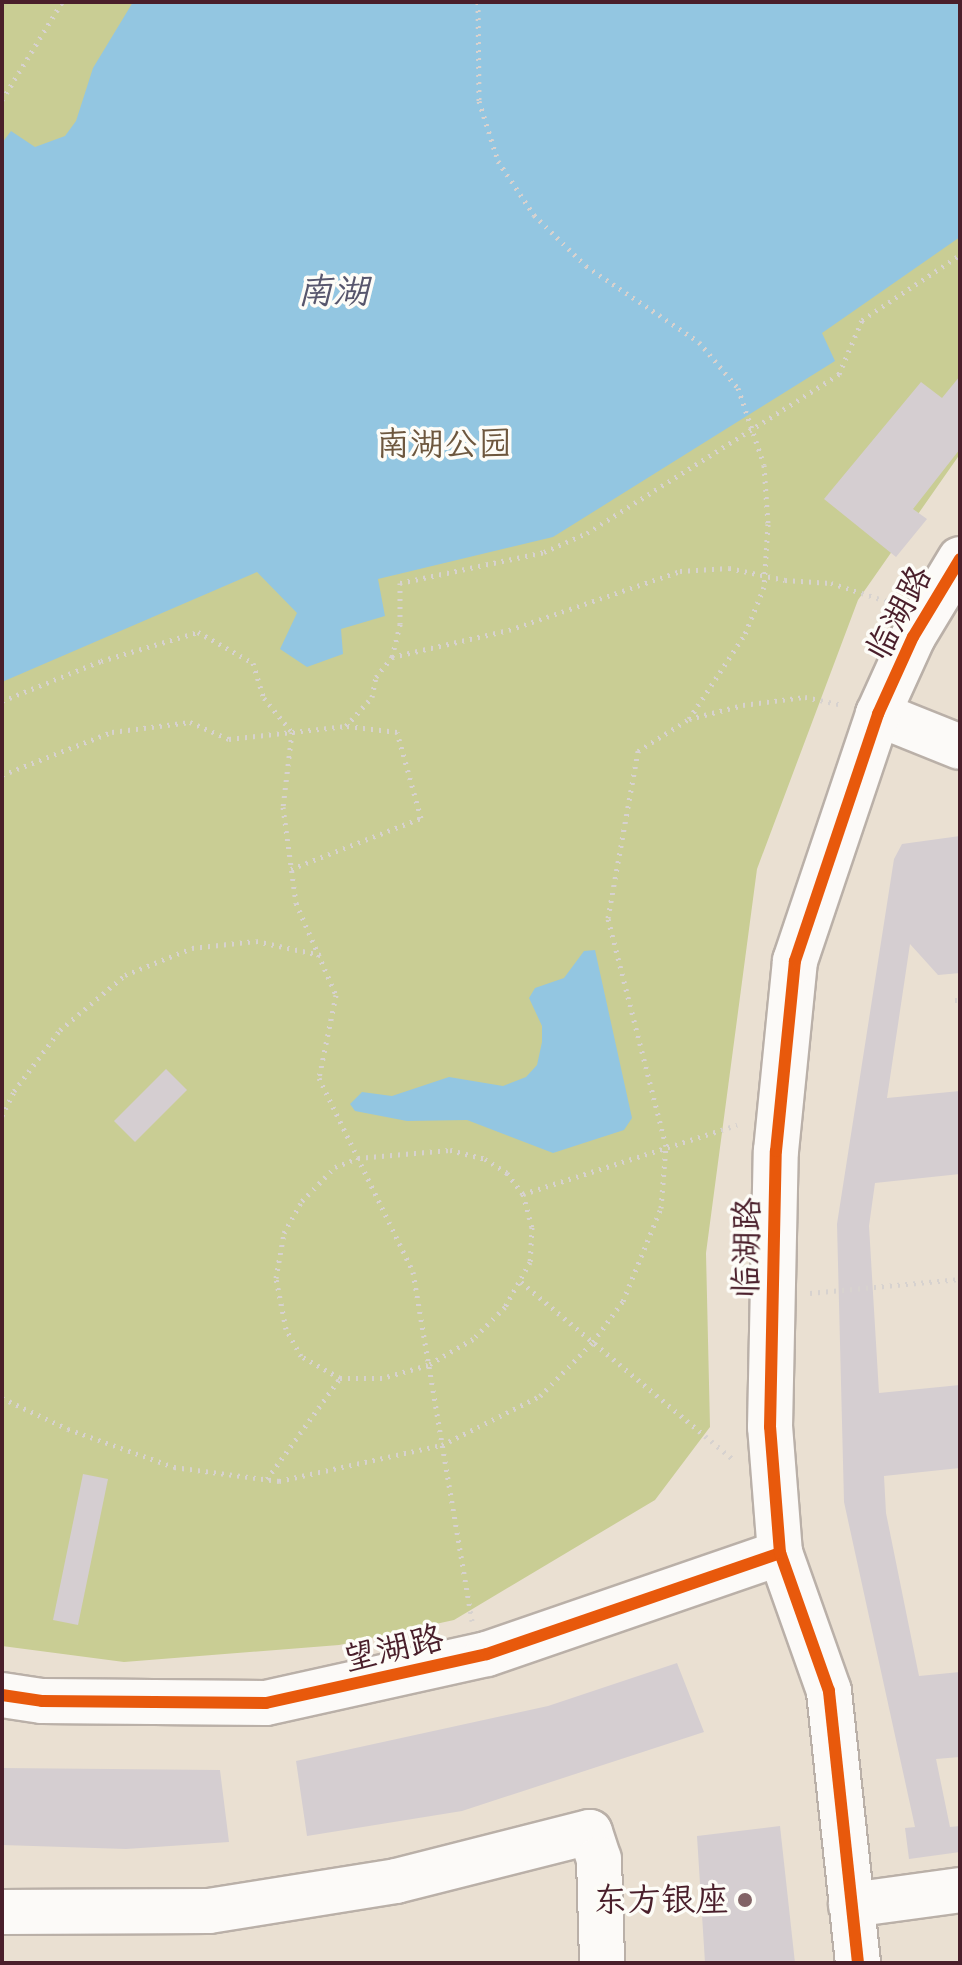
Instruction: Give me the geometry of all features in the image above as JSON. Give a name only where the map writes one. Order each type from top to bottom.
[{"type":"street","name":"临湖路","points":[[858,1963],[829,1691],[780,1553],[770,1427],[776,1166],[795,961],[878,714],[944,617],[960,559]]},
{"type":"street","points":[[878,714],[960,747]]},
{"type":"street","name":"望湖路","points":[[2,1695],[42,1701],[266,1703],[487,1654],[780,1553]]},
{"type":"street","points":[[2,1912],[209,1911],[396,1881],[590,1832],[599,1859],[602,1963]]},
{"type":"street","points":[[851,1905],[960,1890]]},
{"type":"path","points":[[2,100],[62,2]]},
{"type":"path","points":[[478,2],[479,101],[498,161],[534,215],[586,266],[699,342],[738,388],[764,465],[768,524],[764,587],[745,634],[689,719]]},
{"type":"path","points":[[346,726],[372,697],[376,677],[392,657],[400,624],[400,583],[544,552],[587,533],[839,374],[862,320],[960,255]]},
{"type":"path","points":[[392,657],[509,630],[680,571],[729,568],[785,580],[831,583],[944,617]]},
{"type":"path","points":[[2,701],[101,661],[198,632],[253,663],[264,698],[292,732],[283,807],[296,903],[336,995],[319,1078],[413,1272],[472,1624],[487,1654]]},
{"type":"path","points":[[2,1398],[68,1429],[174,1467],[267,1480],[328,1472],[442,1445],[540,1396],[593,1342],[623,1301],[661,1208],[666,1146],[643,1040],[608,918],[638,751],[689,719],[743,705],[805,697],[878,714]]},
{"type":"path","points":[[2,775],[112,732],[190,722],[229,739],[346,726],[397,732],[421,818],[291,869]]},
{"type":"path","points":[[2,1116],[14,1091],[60,1030],[125,975],[192,948],[256,941],[321,955]]},
{"type":"path","points":[[523,1194],[737,1125]]},
{"type":"path","points":[[450,1150],[485,1159],[507,1173],[523,1194],[532,1227],[530,1262],[521,1282],[473,1339],[428,1365],[382,1378],[340,1378],[301,1356],[286,1329],[276,1278],[284,1233],[302,1201],[335,1167],[358,1158],[450,1150]]},
{"type":"path","points":[[808,1293],[960,1279]]},
{"type":"path","points":[[521,1282],[736,1461]]},
{"type":"path","points":[[267,1480],[340,1378]]},
{"type":"green space","name":"南湖公园","points":[[2,2],[960,2],[960,454],[858,600],[757,869],[706,1253],[710,1427],[655,1500],[454,1620],[339,1645],[124,1662],[2,1646]]},
{"type":"water","name":"南湖","points":[[133,2],[960,2],[960,237],[822,333],[835,361],[553,537],[378,579],[385,616],[341,629],[343,654],[307,667],[280,649],[297,613],[257,572],[2,682],[2,143],[11,131],[35,147],[65,136],[76,121],[93,68]]},
{"type":"water","points":[[595,950],[632,1118],[624,1130],[553,1153],[467,1120],[407,1121],[355,1111],[350,1104],[362,1092],[392,1096],[449,1077],[503,1086],[526,1077],[537,1065],[542,1042],[542,1026],[529,998],[535,988],[564,978],[584,951]]},
{"type":"building","points":[[960,376],[960,449],[913,509],[927,519],[896,557],[824,499],[921,382],[942,398]]},
{"type":"building","points":[[960,836],[960,973],[938,975],[910,944],[887,1098],[960,1091],[960,1174],[875,1183],[869,1226],[879,1393],[960,1385],[960,1468],[884,1476],[886,1513],[919,1676],[960,1672],[960,1757],[936,1759],[950,1827],[960,1826],[960,1852],[909,1859],[905,1828],[915,1827],[844,1502],[837,1224],[894,859],[902,844]]},
{"type":"building","points":[[166,1069],[187,1090],[135,1142],[114,1121]]},
{"type":"building","points":[[83,1474],[108,1479],[78,1625],[53,1620]]},
{"type":"building","points":[[677,1663],[704,1732],[462,1811],[307,1836],[296,1761],[548,1706]]},
{"type":"building","points":[[2,1768],[220,1770],[229,1842],[126,1849],[2,1845]]},
{"type":"building","name":"东方银座","points":[[780,1826],[795,1963],[705,1963],[697,1836]]},
{"type":"cycle path","points":[[858,1963],[829,1691],[780,1553],[770,1427],[776,1151],[795,961],[878,714],[913,637],[960,559]]},
{"type":"cycle path","points":[[2,1695],[42,1701],[266,1703],[487,1654],[780,1553]]},
{"type":"place","name":"东方银座","points":[[745,1900]]}]
